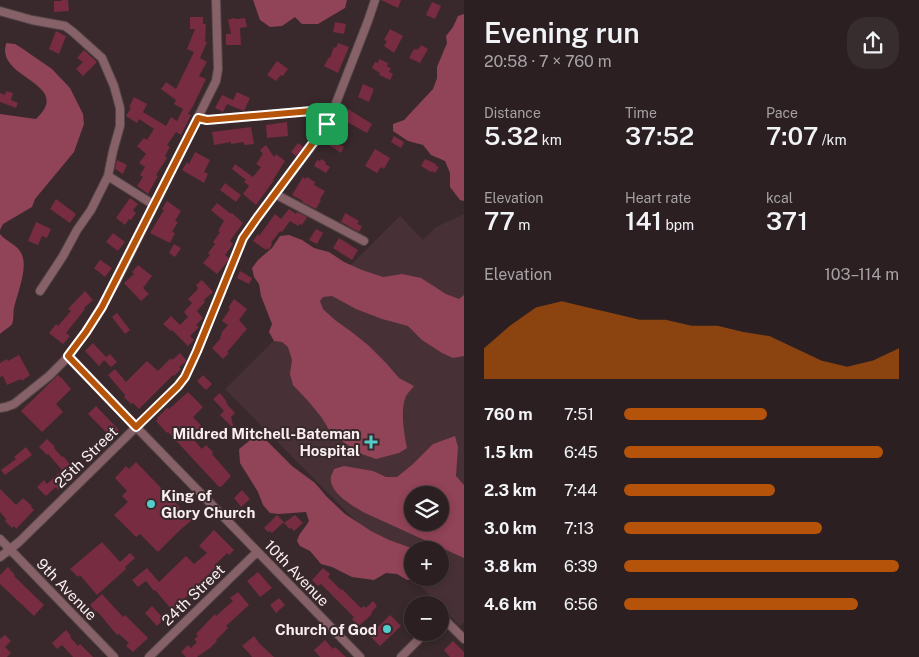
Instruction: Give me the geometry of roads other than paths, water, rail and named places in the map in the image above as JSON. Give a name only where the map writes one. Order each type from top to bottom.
[{"type":"street","points":[[2,409],[14,404],[49,376],[68,356],[102,307],[214,87],[218,75],[216,0]]},
{"type":"street","name":"25th Street","points":[[0,557],[18,543],[185,377],[243,238],[327,124],[334,111],[375,0]]},
{"type":"street","points":[[0,11],[32,20],[65,26],[73,32],[102,58],[114,86],[120,108],[120,126],[108,176],[91,210],[40,291]]},
{"type":"street","points":[[198,118],[207,120],[323,110],[334,111]]},
{"type":"street","points":[[108,176],[154,204]]},
{"type":"street","points":[[275,194],[364,241]]},
{"type":"street","name":"10th Avenue","points":[[68,356],[360,657]]},
{"type":"street","name":"9th Avenue","points":[[0,539],[114,657]]},
{"type":"street","name":"24th Street","points":[[149,657],[257,552]]},
{"type":"street","points":[[449,625],[464,639]]},
{"type":"street","points":[[401,657],[417,641]]},
{"type":"place","name":"Mildred Mitchell-Bateman Hospital","points":[[371,442]]},
{"type":"place","name":"King of Glory Church","points":[[151,504]]},
{"type":"place","name":"Church of God","points":[[387,629]]}]
